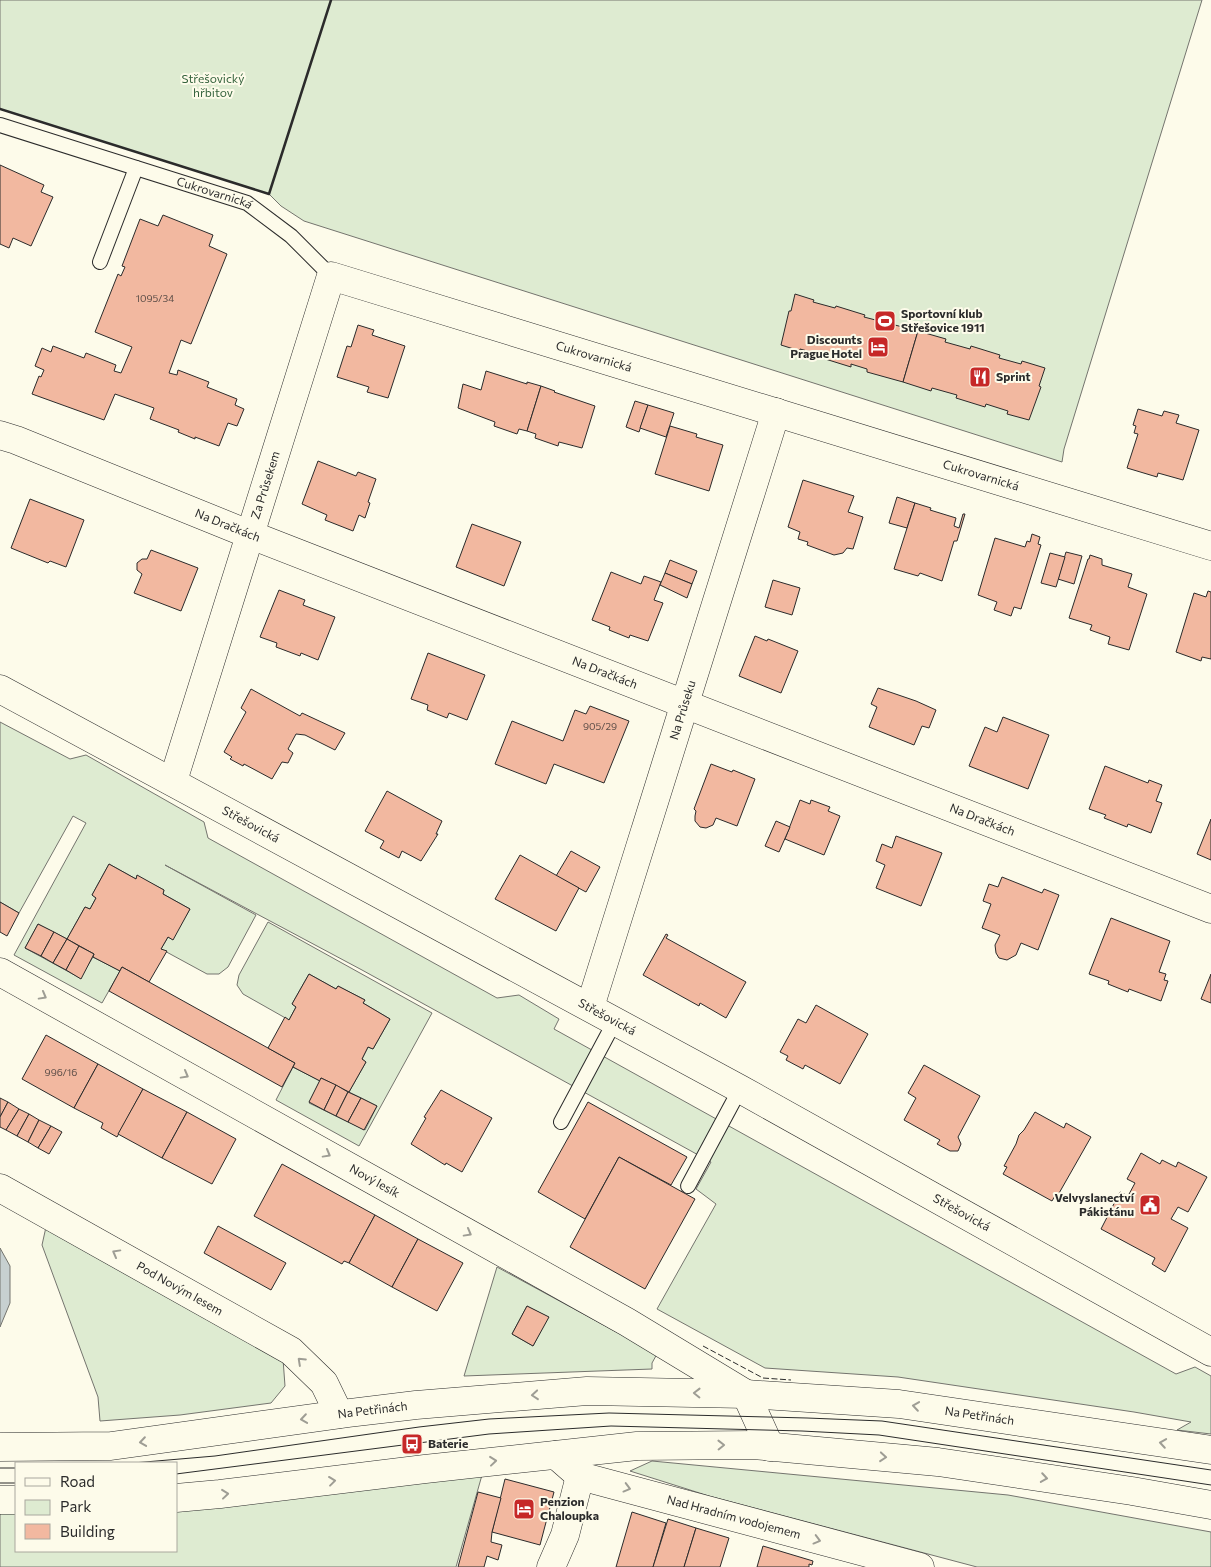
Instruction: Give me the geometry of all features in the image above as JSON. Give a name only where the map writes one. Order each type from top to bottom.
[{"type":"street","name":"Cukrovarnická","points":[[331,276],[1211,546]]},
{"type":"street","name":"Za Průsekem","points":[[174,781],[331,276]]},
{"type":"street","name":"Na Průseku","points":[[590,1007],[776,412]]},
{"type":"street","name":"Na Dračkách","points":[[0,435],[251,535],[1211,909]]},
{"type":"street","name":"Střešovická","points":[[0,689],[174,781],[740,1088],[1211,1352]]},
{"type":"street","name":"Nový lesík","points":[[0,972],[627,1322],[746,1394]]},
{"type":"street","name":"Pod Novým lesem","points":[[0,1188],[290,1351],[324,1383],[339,1414]]},
{"type":"street","name":"Na Petřinách","points":[[0,1447],[112,1446],[416,1405],[587,1391],[746,1394],[898,1404],[1211,1450]]},
{"type":"street","points":[[746,1394],[770,1447]]},
{"type":"street","points":[[178,1498],[637,1446],[753,1445],[938,1462],[1132,1491],[1211,1505]]},
{"type":"street","name":"Nad Hradním vodojemem","points":[[556,1455],[580,1476],[920,1567]]},
{"type":"street","points":[[550,1567],[565,1535],[580,1476]]},
{"type":"street","points":[[0,1500],[15,1500]]},
{"type":"lane","name":"Cukrovarnická","points":[[0,125],[247,203],[291,236],[331,276]]},
{"type":"lane","points":[[100,262],[136,168]]},
{"type":"lane","points":[[561,1122],[578,1086],[615,1021]]},
{"type":"lane","points":[[688,1186],[740,1088]]},
{"type":"green space","name":"Sportovní klub Střešovice 1911","points":[[0,0],[1202,0],[1064,449],[1062,462],[304,221],[281,206],[269,194],[0,109]]},
{"type":"green space","points":[[0,722],[70,759],[86,755],[204,822],[208,838],[497,998],[519,995],[559,1019],[554,1029],[1176,1374],[1195,1367],[1211,1376],[1211,1434],[1177,1430],[1191,1422],[898,1377],[765,1368],[657,1309],[716,1204],[696,1189],[711,1162],[362,970],[165,865],[256,915],[228,967],[219,974],[207,974],[161,949],[168,937],[172,939],[190,909],[163,894],[164,890],[137,876],[136,879],[109,864],[92,895],[96,898],[90,909],[85,907],[67,939],[38,924],[25,948],[80,978],[93,957],[120,971],[102,1003],[14,955],[86,823],[73,816],[19,913],[0,902]]},
{"type":"green space","points":[[268,922],[432,1013],[359,1146],[276,1100],[293,1067],[320,1081],[309,1103],[365,1130],[377,1106],[349,1092],[366,1062],[362,1059],[368,1047],[373,1049],[390,1019],[363,1003],[365,1000],[338,986],[336,989],[309,974],[292,1004],[296,1007],[289,1020],[243,994],[237,985],[239,975]]},
{"type":"green space","points":[[46,1227],[283,1359],[285,1386],[271,1403],[180,1415],[100,1421],[98,1397],[42,1245]]},
{"type":"green space","points":[[497,1267],[657,1354],[652,1363],[652,1369],[464,1376]],"holes":[[[527,1306],[548,1317],[533,1346],[512,1334]]]},
{"type":"green space","points":[[652,1461],[1008,1495],[1211,1532],[1211,1567],[977,1567],[709,1496],[630,1471]]},
{"type":"green space","points":[[482,1475],[456,1567],[0,1567],[0,1511],[15,1511],[15,1552],[178,1552],[178,1507]]},
{"type":"shaded area","points":[[0,1248],[10,1266],[10,1303],[0,1327]]},
{"type":"building","points":[[0,165],[44,185],[41,192],[53,197],[31,246],[13,238],[9,248],[0,244]]},
{"type":"building","points":[[163,215],[213,235],[209,246],[227,254],[191,344],[181,340],[169,373],[177,375],[178,370],[209,382],[207,387],[237,399],[235,405],[244,409],[237,426],[228,423],[219,446],[195,437],[195,439],[178,432],[179,430],[150,419],[154,408],[115,394],[104,420],[32,394],[39,376],[41,377],[44,370],[35,366],[42,348],[51,352],[53,346],[84,358],[86,353],[116,365],[114,371],[121,373],[132,347],[95,332],[118,274],[121,276],[125,267],[122,266],[140,219],[158,226]]},
{"type":"building","points":[[795,294],[814,300],[813,302],[835,308],[836,306],[865,315],[864,317],[918,331],[903,382],[867,372],[867,369],[851,364],[851,367],[822,358],[822,355],[781,345]]},
{"type":"building","points":[[358,325],[374,330],[372,335],[405,346],[388,398],[367,392],[369,387],[337,377],[347,346],[351,347]]},
{"type":"building","points":[[918,331],[946,339],[945,342],[970,349],[971,346],[1000,355],[999,358],[1021,364],[1022,361],[1045,368],[1039,386],[1041,387],[1029,420],[1007,414],[1008,411],[986,404],[985,407],[956,398],[957,395],[932,388],[931,391],[903,382]]},
{"type":"building","points":[[486,371],[527,384],[527,382],[541,386],[527,431],[519,429],[517,434],[494,426],[495,422],[458,408],[463,384],[481,390]]},
{"type":"building","points":[[541,386],[595,406],[582,448],[559,442],[558,446],[535,438],[536,434],[527,431]]},
{"type":"building","points":[[635,401],[648,405],[639,432],[626,427]]},
{"type":"building","points":[[648,405],[674,413],[666,437],[640,428]]},
{"type":"building","points":[[1138,409],[1162,416],[1164,411],[1179,415],[1176,423],[1199,430],[1183,480],[1158,473],[1157,477],[1127,468],[1138,434],[1134,433],[1136,426],[1133,425]]},
{"type":"building","points":[[670,426],[697,434],[696,437],[723,445],[709,491],[655,474]]},
{"type":"building","points":[[318,461],[356,476],[358,472],[376,479],[365,518],[359,515],[353,531],[325,520],[327,515],[302,504]]},
{"type":"building","points":[[803,480],[854,496],[848,512],[863,517],[853,549],[847,548],[843,553],[834,555],[807,545],[808,542],[798,539],[800,532],[788,527]]},
{"type":"building","points":[[897,497],[915,503],[907,528],[889,523]]},
{"type":"building","points":[[30,499],[84,520],[66,567],[50,561],[48,563],[11,548]]},
{"type":"building","points":[[915,503],[956,518],[954,526],[959,528],[963,514],[965,514],[957,541],[954,541],[942,581],[920,573],[918,576],[894,569]]},
{"type":"building","points":[[472,524],[521,542],[504,586],[456,567]]},
{"type":"building","points":[[1032,534],[1040,537],[1038,544],[1041,545],[1021,609],[1014,607],[1011,616],[994,610],[997,602],[978,595],[995,538],[1025,547],[1027,541],[1030,542]]},
{"type":"building","points":[[151,550],[198,568],[181,611],[134,593],[142,574],[137,570],[137,563],[142,559],[147,559]]},
{"type":"building","points":[[1066,552],[1082,556],[1074,584],[1058,579]]},
{"type":"building","points":[[1050,553],[1065,557],[1056,587],[1041,583]]},
{"type":"building","points":[[1090,555],[1102,559],[1102,565],[1132,574],[1128,587],[1147,594],[1129,650],[1108,644],[1110,637],[1090,630],[1092,625],[1069,618]]},
{"type":"building","points":[[670,560],[697,571],[692,584],[665,573]]},
{"type":"building","points":[[611,572],[641,584],[644,576],[661,582],[654,600],[663,603],[648,641],[630,635],[629,638],[609,630],[610,627],[592,620]]},
{"type":"building","points":[[665,573],[692,584],[687,598],[660,585]]},
{"type":"building","points":[[773,580],[800,588],[792,615],[765,607]]},
{"type":"building","points":[[279,590],[305,600],[303,605],[335,617],[318,660],[301,653],[300,656],[276,647],[277,643],[260,637]]},
{"type":"building","points":[[1208,591],[1211,592],[1211,659],[1202,657],[1201,661],[1176,652],[1194,593],[1206,597]]},
{"type":"building","points":[[755,636],[798,651],[781,693],[739,676]]},
{"type":"building","points":[[428,653],[485,675],[467,720],[449,713],[447,718],[427,710],[428,705],[411,699]]},
{"type":"building","points":[[878,688],[936,710],[929,728],[922,726],[914,745],[869,727],[877,707],[871,704]]},
{"type":"building","points":[[251,689],[300,716],[302,713],[345,733],[335,750],[305,735],[296,734],[288,749],[293,753],[288,763],[282,762],[272,779],[244,764],[243,766],[230,759],[232,757],[224,752],[246,712],[241,708]]},
{"type":"building","points":[[590,706],[629,721],[604,783],[554,764],[546,784],[495,764],[512,721],[563,741],[575,710],[586,714]]},
{"type":"building","points":[[1003,717],[1049,735],[1028,789],[969,766],[985,727],[997,732]]},
{"type":"building","points":[[711,764],[755,779],[737,826],[716,818],[713,825],[706,828],[700,827],[695,821],[696,811],[694,809]]},
{"type":"building","points":[[1105,766],[1148,783],[1149,780],[1162,785],[1156,801],[1162,803],[1151,833],[1128,824],[1127,827],[1104,818],[1106,815],[1089,809]]},
{"type":"building","points":[[387,791],[442,821],[436,834],[438,834],[421,861],[402,851],[399,858],[380,848],[384,841],[365,831]]},
{"type":"building","points":[[800,800],[810,804],[811,800],[830,807],[828,811],[840,816],[824,855],[785,839]]},
{"type":"building","points":[[1211,819],[1211,860],[1197,854]]},
{"type":"building","points":[[776,821],[790,827],[779,852],[765,846]]},
{"type":"building","points":[[896,836],[942,853],[921,906],[876,888],[885,865],[876,861],[882,844],[892,848]]},
{"type":"building","points":[[571,851],[600,867],[586,892],[556,876]]},
{"type":"building","points":[[520,855],[579,888],[556,931],[495,899]]},
{"type":"building","points":[[109,864],[136,879],[137,875],[164,890],[163,894],[190,909],[173,940],[168,937],[161,949],[167,951],[149,982],[122,967],[120,971],[93,957],[94,954],[67,939],[85,907],[90,909],[96,898],[92,895]]},
{"type":"building","points":[[1002,877],[1042,893],[1044,889],[1059,895],[1038,950],[1021,943],[1016,955],[1007,960],[999,958],[996,953],[995,945],[1000,935],[982,928],[991,904],[983,901],[989,884],[998,887]]},
{"type":"building","points":[[0,902],[19,913],[7,936],[0,932]]},
{"type":"building","points":[[1111,918],[1170,941],[1159,972],[1166,974],[1164,980],[1168,981],[1161,1001],[1129,989],[1128,992],[1108,984],[1109,981],[1089,974]]},
{"type":"building","points":[[38,924],[54,932],[41,956],[25,948]]},
{"type":"building","points":[[54,932],[67,939],[53,963],[41,956]]},
{"type":"building","points":[[666,934],[668,935],[666,938],[746,982],[726,1018],[700,1003],[699,1006],[643,975]]},
{"type":"building","points":[[67,939],[79,946],[66,970],[53,963]]},
{"type":"building","points":[[79,946],[94,954],[81,979],[66,970]]},
{"type":"building","points":[[122,967],[295,1063],[282,1087],[109,991]]},
{"type":"building","points":[[309,974],[336,989],[338,986],[365,1000],[363,1003],[390,1019],[373,1049],[368,1047],[362,1059],[366,1062],[349,1092],[321,1078],[320,1081],[293,1067],[295,1063],[268,1048],[285,1017],[289,1020],[296,1007],[292,1004]]},
{"type":"building","points":[[1211,974],[1211,1003],[1201,999]]},
{"type":"building","points":[[816,1005],[868,1034],[840,1084],[805,1065],[803,1069],[786,1060],[788,1056],[780,1052],[798,1019],[806,1023]]},
{"type":"building","points":[[46,1035],[98,1064],[74,1108],[22,1079]]},
{"type":"building","points":[[98,1064],[143,1089],[117,1137],[101,1128],[103,1123],[74,1108]]},
{"type":"building","points":[[924,1065],[980,1096],[958,1137],[961,1144],[958,1151],[950,1151],[937,1144],[940,1140],[904,1120],[916,1098],[908,1093]]},
{"type":"building","points":[[321,1078],[336,1085],[324,1110],[309,1102]]},
{"type":"building","points":[[336,1085],[348,1092],[336,1116],[324,1110]]},
{"type":"building","points":[[143,1089],[187,1112],[162,1158],[118,1134]]},
{"type":"building","points":[[441,1090],[492,1118],[462,1172],[446,1163],[445,1165],[411,1144],[426,1118],[424,1117]]},
{"type":"building","points":[[348,1092],[361,1098],[348,1122],[336,1116]]},
{"type":"building","points":[[0,1098],[8,1102],[0,1117]]},
{"type":"building","points":[[361,1098],[377,1106],[364,1130],[348,1122]]},
{"type":"building","points":[[8,1102],[19,1109],[6,1130],[0,1127],[0,1117]]},
{"type":"building","points":[[588,1102],[687,1157],[671,1185],[619,1157],[585,1219],[538,1192]]},
{"type":"building","points":[[19,1109],[29,1114],[17,1136],[6,1130]]},
{"type":"building","points":[[187,1112],[236,1139],[212,1184],[162,1158]]},
{"type":"building","points":[[1035,1112],[1064,1128],[1066,1123],[1091,1137],[1058,1195],[1056,1194],[1052,1201],[1003,1174],[1007,1167],[1004,1166],[1019,1135]]},
{"type":"building","points":[[29,1114],[39,1120],[28,1142],[17,1136]]},
{"type":"building","points":[[39,1120],[51,1126],[38,1148],[28,1142]]},
{"type":"building","points":[[51,1126],[62,1132],[49,1154],[38,1148]]},
{"type":"building","points":[[1141,1153],[1160,1164],[1162,1160],[1176,1167],[1178,1162],[1207,1177],[1188,1212],[1178,1207],[1171,1219],[1188,1228],[1165,1272],[1152,1264],[1155,1258],[1101,1229],[1120,1192],[1128,1196],[1135,1183],[1127,1179]]},
{"type":"building","points":[[619,1157],[695,1199],[645,1289],[570,1247]]},
{"type":"building","points":[[282,1164],[375,1215],[349,1263],[344,1261],[342,1264],[254,1216]]},
{"type":"building","points":[[375,1215],[418,1239],[392,1287],[349,1263]]},
{"type":"building","points":[[218,1226],[286,1263],[271,1290],[204,1253]]},
{"type":"building","points":[[418,1239],[463,1263],[437,1311],[392,1287]]},
{"type":"building","points":[[527,1306],[549,1317],[533,1346],[512,1334]]},
{"type":"building","points":[[505,1479],[554,1492],[540,1545],[492,1532]]},
{"type":"building","points":[[478,1492],[501,1498],[491,1542],[502,1545],[498,1560],[487,1556],[484,1567],[458,1567]]},
{"type":"building","points":[[632,1512],[666,1523],[653,1567],[616,1567]]},
{"type":"building","points":[[668,1519],[696,1528],[684,1567],[653,1567]]},
{"type":"building","points":[[696,1528],[729,1538],[720,1567],[684,1567]]},
{"type":"building","points":[[763,1546],[813,1561],[812,1565],[809,1564],[809,1567],[757,1567]]},
{"type":"tram line","points":[[145,1462],[215,1456],[489,1419],[609,1413],[882,1421],[1211,1470]]},
{"type":"tram line","points":[[178,1474],[489,1434],[611,1426],[879,1435],[1211,1485]]},
{"type":"tram line","points":[[0,1468],[15,1468]]},
{"type":"tram line","points":[[0,1483],[15,1483]]},
{"type":"fence","points":[[703,1346],[763,1378],[791,1380]]},
{"type":"wall","points":[[0,109],[269,194],[331,0]]},
{"type":"place","name":"Sportovní klub Střešovice 1911","points":[[885,321]]},
{"type":"place","name":"Discounts Prague Hotel","points":[[878,347]]},
{"type":"place","name":"Sprint","points":[[980,377]]},
{"type":"place","name":"Velvyslanectví Pákistánu","points":[[1150,1205]]},
{"type":"place","name":"Baterie","points":[[412,1444]]},
{"type":"place","name":"Penzion Chaloupka","points":[[524,1509]]},
{"type":"park label","name":"Střešovický hřbitov","points":[[213,86]]}]
